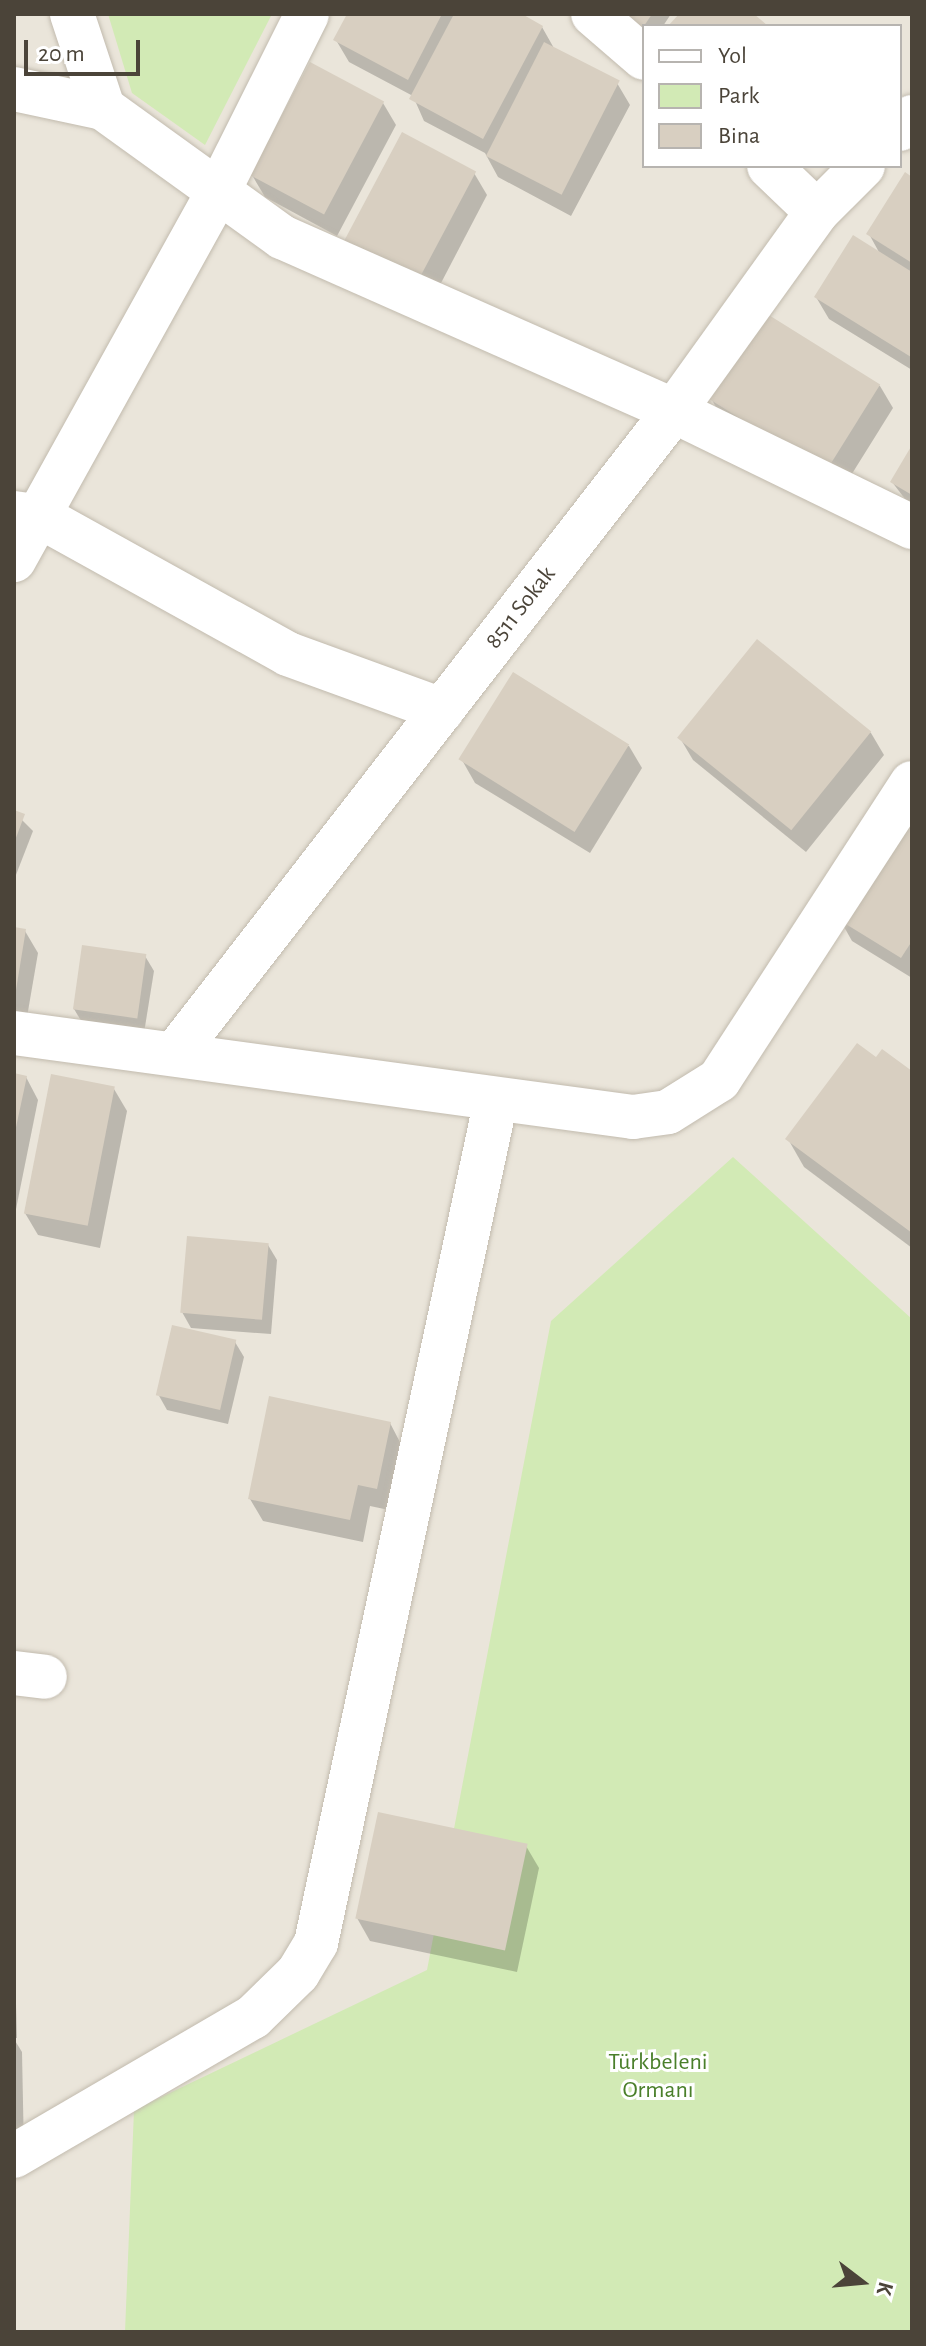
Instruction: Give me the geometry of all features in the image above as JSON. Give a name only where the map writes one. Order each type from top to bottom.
[{"type":"street","points":[[72,14],[103,108]]},
{"type":"street","points":[[14,560],[28,515],[216,196],[307,14]]},
{"type":"street","points":[[593,14],[642,56]]},
{"type":"street","points":[[14,89],[103,108],[216,196],[282,237],[674,411],[912,527]]},
{"type":"street","points":[[771,168],[817,212]]},
{"type":"street","name":"8511 Sokak","points":[[177,1051],[674,411],[817,212],[861,168]]},
{"type":"street","points":[[28,515],[288,654],[442,710]]},
{"type":"street","points":[[14,1033],[177,1051],[284,1074],[633,1117],[668,1112],[719,1080],[912,783]]},
{"type":"street","points":[[14,2156],[253,2017],[298,1973],[316,1943],[496,1100]]},
{"type":"shaded area","points":[[14,14],[912,14],[912,2332],[14,2332]]},
{"type":"green space","points":[[108,14],[272,14],[205,145],[132,93]]},
{"type":"green space","name":"Türkbeleni Ormanı","points":[[733,1157],[912,1319],[912,2332],[125,2332],[134,2110],[427,1970],[551,1321]]},
{"type":"building","points":[[347,14],[442,14],[408,80],[333,40]]},
{"type":"building","points":[[454,14],[522,14],[543,26],[483,139],[409,99]]},
{"type":"building","points":[[614,14],[652,14],[642,24],[640,32]]},
{"type":"building","points":[[679,14],[754,14],[766,24],[670,24]]},
{"type":"building","points":[[544,42],[620,81],[562,195],[486,156]]},
{"type":"building","points":[[310,62],[384,101],[324,214],[250,175]]},
{"type":"building","points":[[402,132],[476,171],[416,284],[342,245]]},
{"type":"building","points":[[905,172],[912,177],[912,263],[866,234]]},
{"type":"building","points":[[853,235],[912,272],[911,357],[814,297]]},
{"type":"building","points":[[764,312],[880,385],[826,472],[709,399]]},
{"type":"building","points":[[912,445],[912,495],[890,482]]},
{"type":"building","points":[[757,639],[871,732],[791,830],[677,738]]},
{"type":"building","points":[[513,672],[629,745],[575,832],[458,759]]},
{"type":"building","points":[[912,795],[912,941],[901,958],[836,918]]},
{"type":"building","points":[[14,810],[25,814],[14,843]]},
{"type":"building","points":[[14,927],[26,929],[16,990],[14,990]]},
{"type":"building","points":[[82,945],[146,954],[137,1018],[73,1009]]},
{"type":"building","points":[[857,1043],[876,1057],[882,1049],[912,1071],[912,1233],[785,1139]]},
{"type":"building","points":[[14,1073],[27,1076],[15,1132],[14,1132]]},
{"type":"building","points":[[51,1074],[115,1086],[88,1226],[24,1213]]},
{"type":"building","points":[[187,1236],[269,1243],[262,1320],[180,1313]]},
{"type":"building","points":[[172,1325],[236,1340],[220,1410],[156,1395]]},
{"type":"building","points":[[269,1396],[391,1422],[377,1489],[358,1485],[350,1520],[248,1499]]},
{"type":"building","points":[[378,1812],[528,1844],[505,1950],[355,1919]]}]
